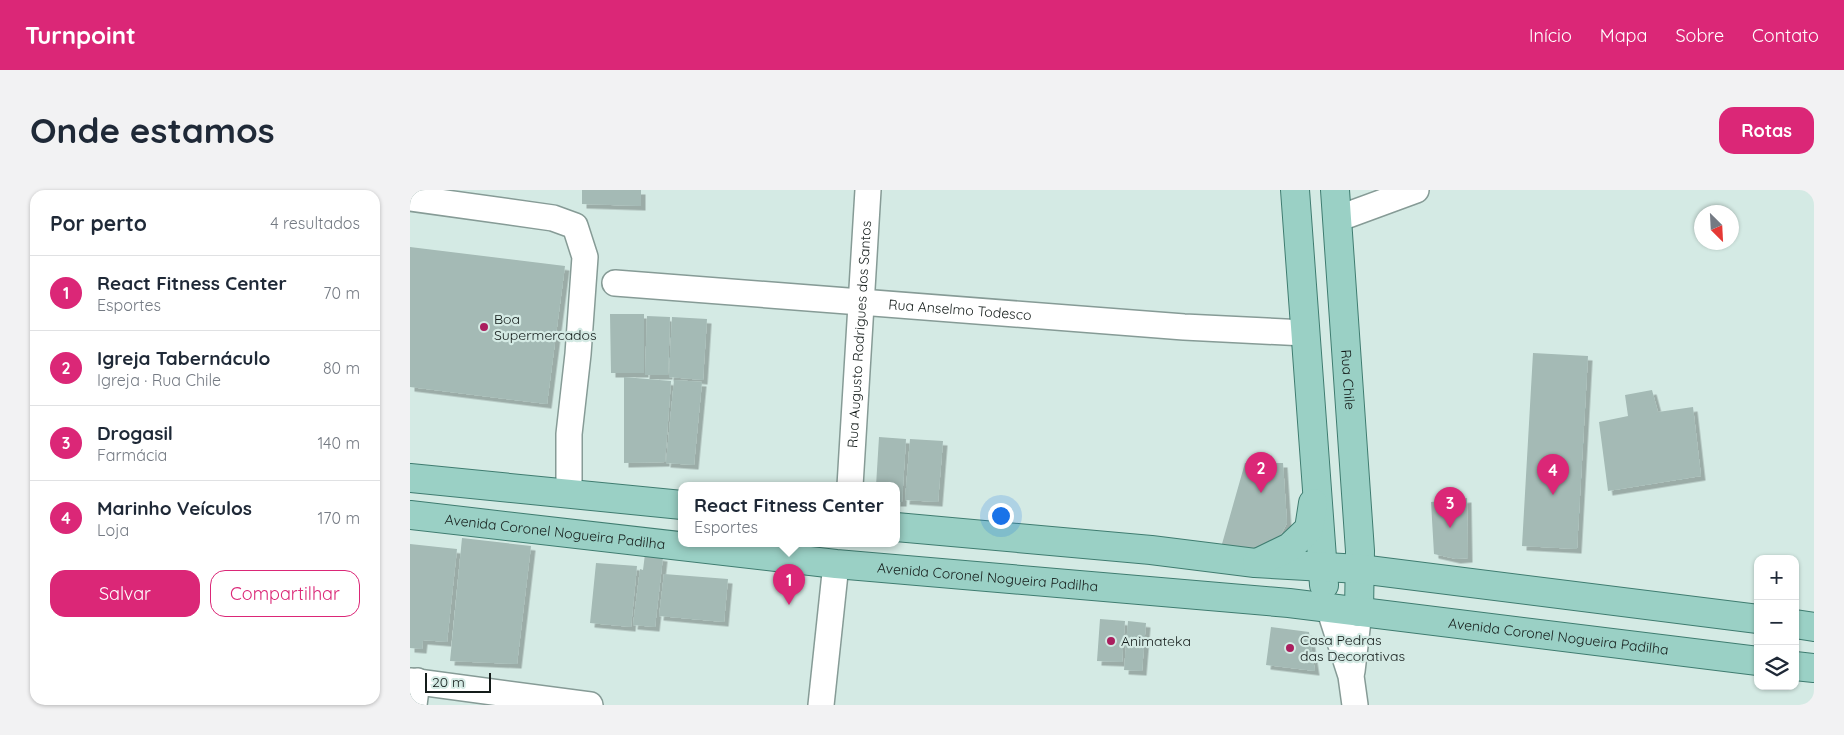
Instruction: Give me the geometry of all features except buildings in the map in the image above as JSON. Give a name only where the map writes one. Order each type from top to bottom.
[{"type":"main road","points":[[1295,190],[1317,476],[1322,567],[1329,608]]},
{"type":"main road","name":"Rua Chile","points":[[1335,190],[1360,569]]},
{"type":"main road","points":[[1256,564],[1290,547],[1309,529],[1317,476]]},
{"type":"main road","points":[[410,478],[569,492],[678,505]]},
{"type":"main road","name":"Avenida Coronel Nogueira Padilha","points":[[410,515],[678,546]]},
{"type":"main road","points":[[900,527],[1151,550],[1256,564],[1360,569],[1754,618]]},
{"type":"main road","name":"Avenida Coronel Nogueira Padilha","points":[[688,547],[836,564],[1329,608],[1754,661]]},
{"type":"main road","points":[[1359,612],[1360,569]]},
{"type":"main road","points":[[1799,624],[1814,626]]},
{"type":"main road","points":[[1799,666],[1814,668]]},
{"type":"street","name":"Rua Augusto Rodrigues dos Santos","points":[[849,482],[868,190]]},
{"type":"street","points":[[1337,219],[1416,190]]},
{"type":"street","points":[[410,198],[552,218],[575,226],[585,256],[578,354],[569,434],[569,492]]},
{"type":"street","name":"Rua Anselmo Todesco","points":[[615,283],[1184,326],[1305,333]]},
{"type":"street","points":[[821,705],[836,564]]},
{"type":"street","points":[[1329,608],[1351,676],[1355,705]]},
{"type":"street","points":[[1351,676],[1359,612]]},
{"type":"street","points":[[414,689],[590,705]]},
{"type":"place","name":"Boa Supermercados","points":[[484,327]]},
{"type":"place","name":"Igreja Tabernáculo","points":[[1261,493]]},
{"type":"place","name":"Marinho Veículos","points":[[1553,495]]},
{"type":"place","name":"Drogasil","points":[[1450,528]]},
{"type":"place","name":"React Fitness Center","points":[[789,605]]},
{"type":"place","name":"Animateka","points":[[1111,641]]},
{"type":"place","name":"Casa Pedras das Decorativas","points":[[1290,648]]}]
